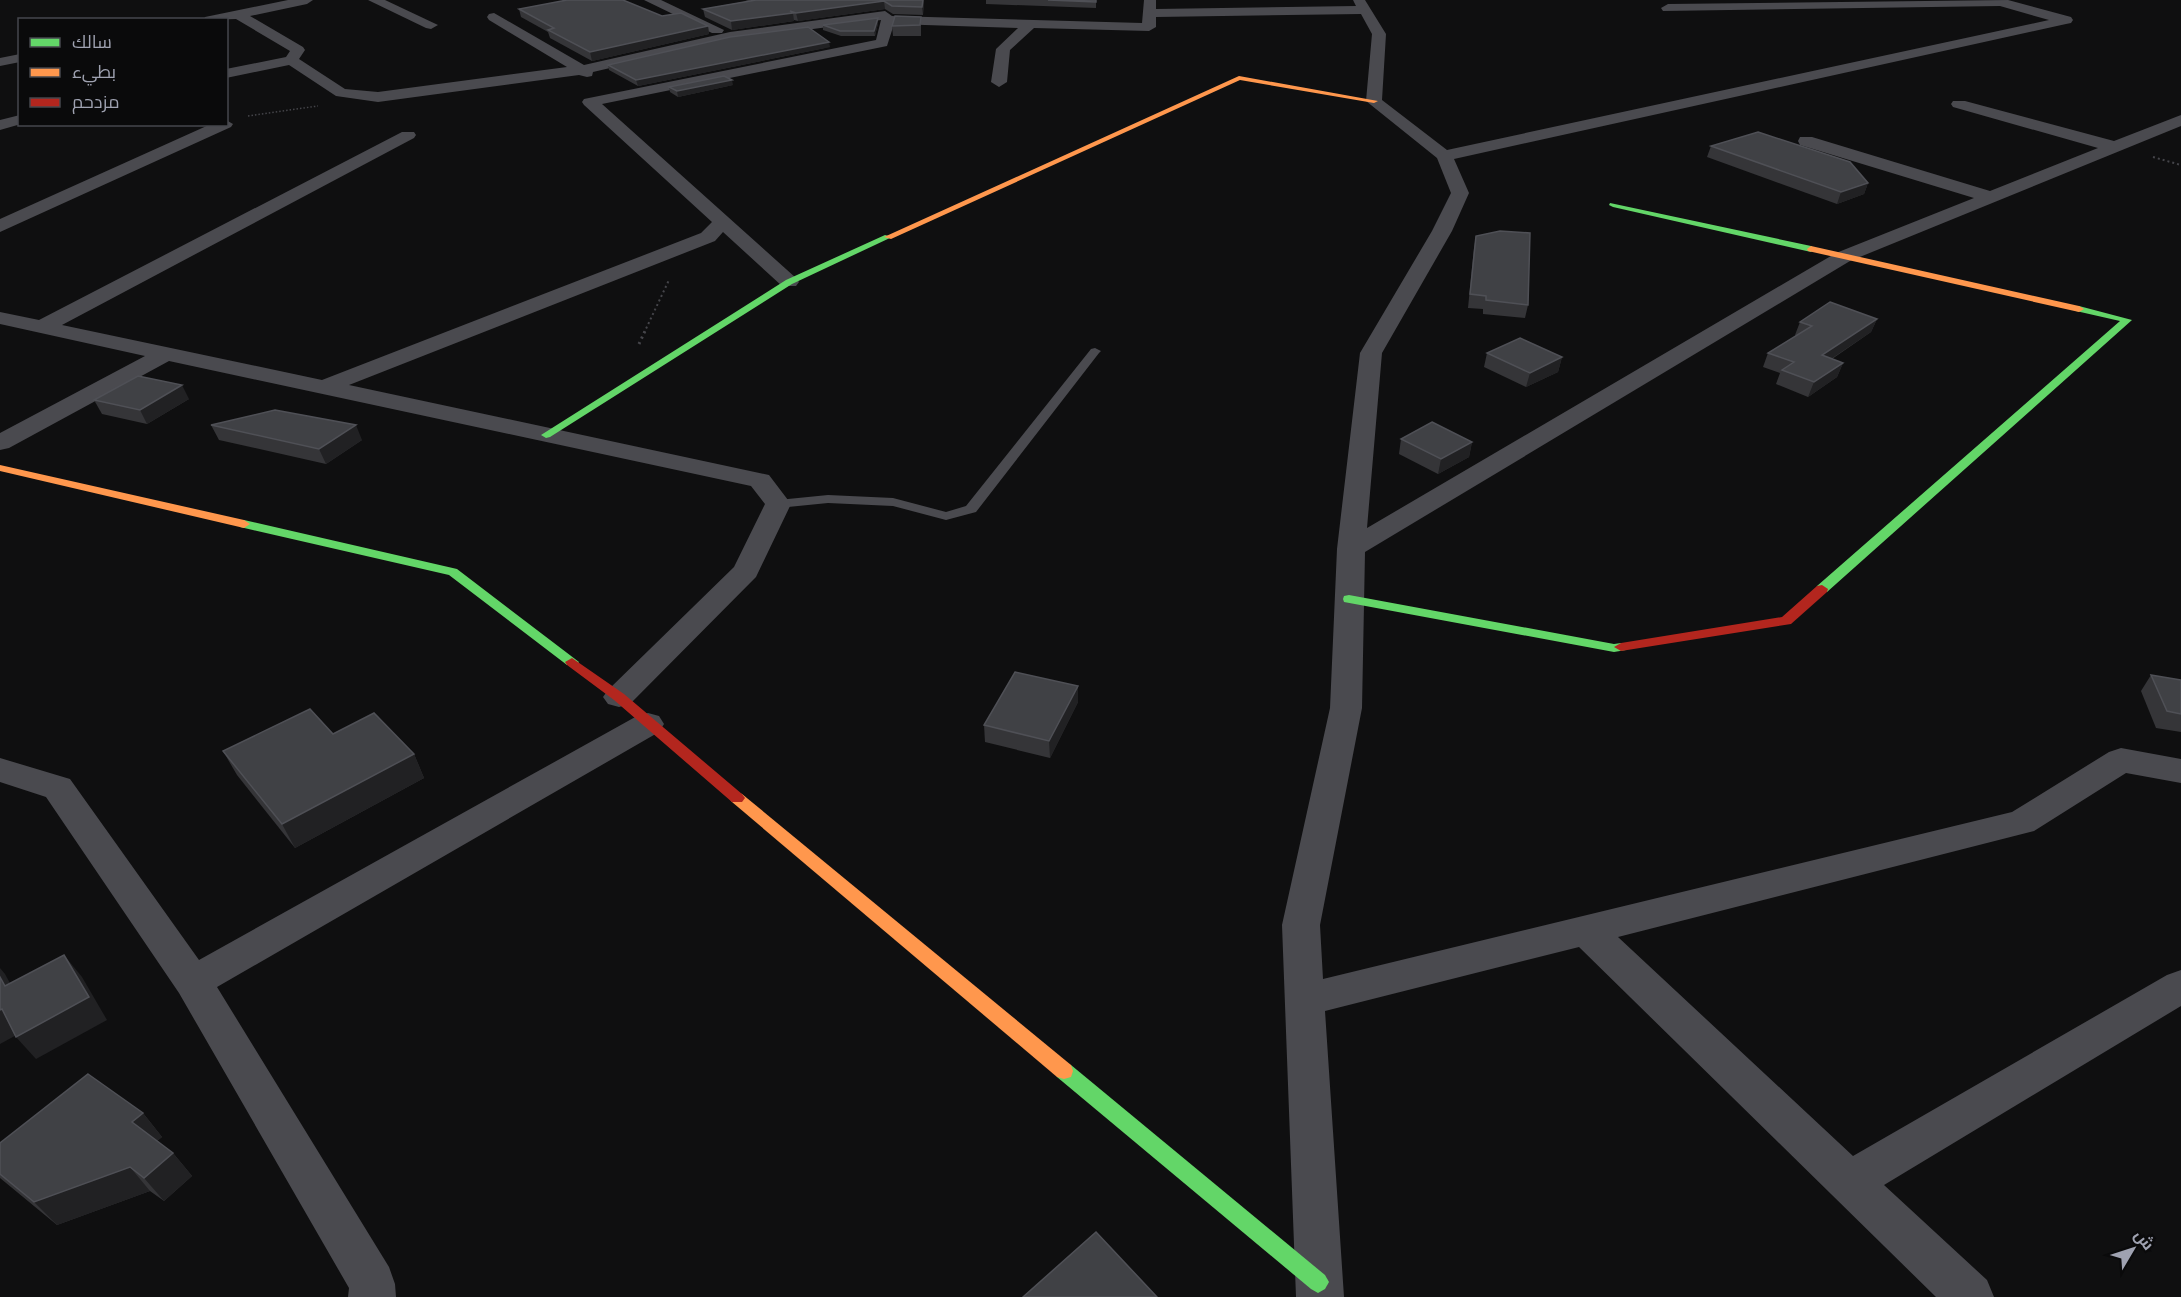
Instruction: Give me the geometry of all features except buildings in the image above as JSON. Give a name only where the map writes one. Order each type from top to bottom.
[{"type":"street","points":[[219,18],[306,0]]},
{"type":"street","points":[[374,0],[431,25]]},
{"type":"street","points":[[651,0],[730,36]]},
{"type":"street","points":[[1444,156],[2066,20],[2001,1],[1668,8]]},
{"type":"street","points":[[888,20],[1149,27],[1151,7],[1362,5],[1378,34],[1374,101]]},
{"type":"street","points":[[228,74],[291,60],[298,50],[238,14]]},
{"type":"street","points":[[291,60],[341,93],[378,97],[581,70],[730,36],[885,15],[888,20],[882,43],[590,102],[789,282]]},
{"type":"street","points":[[494,17],[626,95]]},
{"type":"street","points":[[999,82],[1003,49],[1030,24]]},
{"type":"street","points":[[0,62],[18,58]]},
{"type":"street","points":[[546,435],[789,282],[1239,78],[1374,101],[1444,156],[1460,193],[1442,231],[1371,353],[1351,549],[1346,708],[1301,925],[1319,1289]]},
{"type":"street","points":[[1959,104],[2115,147]]},
{"type":"street","points":[[228,123],[244,116]]},
{"type":"street","points":[[1351,549],[1843,256],[2181,120]]},
{"type":"street","points":[[0,226],[222,126]]},
{"type":"street","points":[[42,327],[408,135]]},
{"type":"street","points":[[1806,141],[1991,197]]},
{"type":"street","points":[[1349,599],[1614,648],[1786,621],[2127,320],[1613,206]]},
{"type":"street","points":[[324,387],[708,237],[722,222]]},
{"type":"street","points":[[0,318],[759,480],[778,504],[746,571],[619,697]]},
{"type":"street","points":[[0,443],[167,353]]},
{"type":"street","points":[[0,468],[453,572],[619,697],[648,724],[1319,1289]]},
{"type":"street","points":[[193,982],[648,724]]},
{"type":"street","points":[[1304,1000],[2022,822],[2121,760],[2181,771]]},
{"type":"street","points":[[0,770],[58,788],[193,982],[372,1284],[372,1297]]},
{"type":"street","points":[[1586,930],[1970,1297]]},
{"type":"street","points":[[1850,1182],[2181,986]]},
{"type":"lane","points":[[778,504],[828,499],[893,502],[946,516],[971,509],[1095,351]]},
{"type":"path","points":[[244,116],[322,105]]},
{"type":"path","points":[[616,390],[685,246]]},
{"type":"traffic: fast","points":[[1613,205],[1811,249]]},
{"type":"traffic: fast","points":[[546,435],[789,282],[888,237]]},
{"type":"traffic: fast","points":[[1822,589],[2127,320],[2079,309]]},
{"type":"traffic: fast","points":[[244,524],[453,572],[572,662]]},
{"type":"traffic: fast","points":[[1349,599],[1614,648],[1621,647]]},
{"type":"traffic: fast","points":[[1064,1071],[1318,1282]]},
{"type":"traffic: slow","points":[[888,237],[1239,78],[1374,101]]},
{"type":"traffic: slow","points":[[1811,249],[2079,309]]},
{"type":"traffic: slow","points":[[0,468],[244,524]]},
{"type":"traffic: slow","points":[[737,798],[1064,1071]]},
{"type":"traffic: jam","points":[[1621,647],[1786,621],[1822,589]]},
{"type":"traffic: jam","points":[[572,662],[619,697],[737,798]]}]
